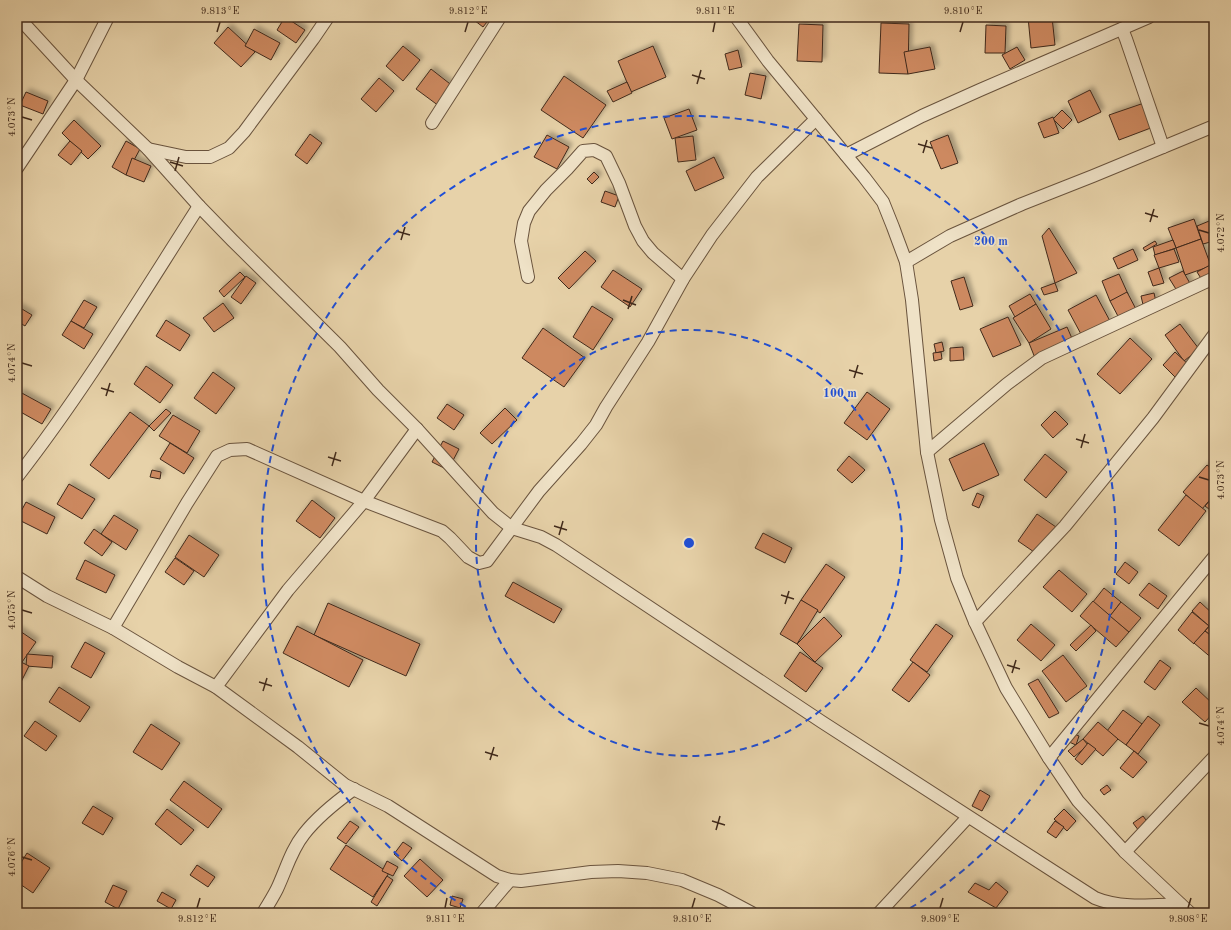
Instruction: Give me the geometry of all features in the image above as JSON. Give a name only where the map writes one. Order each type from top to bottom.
[{"type":"street","points":[[18,17],[76,80],[148,149],[199,206],[340,347],[378,390],[417,429],[493,513],[512,528],[542,538],[556,545],[822,722],[1095,898],[1112,903],[1154,905],[1180,904]]},
{"type":"street","points":[[17,168],[76,80],[108,17]]},
{"type":"street","points":[[148,149],[186,157],[210,157],[229,148],[244,132],[328,17]]},
{"type":"street","points":[[432,123],[500,17]]},
{"type":"street","points":[[736,17],[768,60],[864,177],[882,202],[906,262],[912,300],[927,452],[941,520],[955,571],[975,622],[1006,688],[1049,758],[1078,801],[1125,852],[1190,913]]},
{"type":"street","points":[[846,155],[935,110],[1149,17]]},
{"type":"street","points":[[1122,29],[1163,147]]},
{"type":"street","points":[[113,628],[187,503],[217,456],[230,450],[247,450],[364,501],[442,532],[450,538],[468,557],[479,563],[487,561],[539,491],[596,425],[606,406],[648,342],[682,280],[712,235],[757,177],[816,119]]},
{"type":"street","points":[[906,262],[950,236],[1015,207],[1214,126]]},
{"type":"street","points":[[528,278],[521,241],[524,223],[529,211],[546,190],[583,151],[594,150],[606,156],[619,183],[635,226],[643,241],[653,253],[682,280]]},
{"type":"street","points":[[17,477],[36,453],[91,373],[199,206]]},
{"type":"street","points":[[927,452],[1007,384],[1042,358],[1214,278]]},
{"type":"street","points":[[975,622],[1065,526],[1153,418],[1214,335]]},
{"type":"street","points":[[216,687],[288,590],[364,501],[417,429]]},
{"type":"street","points":[[1049,758],[1214,557]]},
{"type":"street","points":[[17,578],[47,596],[113,628],[178,667],[216,687],[298,747],[346,785],[388,806],[485,870],[497,876],[510,880],[521,881],[591,872],[618,871],[647,873],[682,880],[718,895],[752,913]]},
{"type":"street","points":[[1125,852],[1214,757]]},
{"type":"street","points":[[263,913],[276,889],[290,857],[303,835],[318,818],[354,789]]},
{"type":"street","points":[[879,913],[968,816]]},
{"type":"street","points":[[482,913],[510,880]]},
{"type":"street","points":[[1103,913],[1112,903]]},
{"type":"building","points":[[285,17],[305,30],[296,43],[277,30]]},
{"type":"building","points":[[470,17],[491,17],[483,27]]},
{"type":"building","points":[[1028,17],[1052,17],[1055,45],[1031,48]]},
{"type":"building","points":[[881,23],[909,24],[908,74],[879,73]]},
{"type":"building","points":[[799,24],[823,25],[822,62],[797,61]]},
{"type":"building","points":[[986,25],[1006,26],[1005,53],[985,53]]},
{"type":"building","points":[[228,27],[255,52],[241,67],[214,43]]},
{"type":"building","points":[[254,29],[280,43],[271,60],[245,46]]},
{"type":"building","points":[[403,46],[420,60],[403,81],[386,66]]},
{"type":"building","points":[[653,46],[666,77],[631,92],[618,61]]},
{"type":"building","points":[[930,47],[935,69],[908,74],[904,52]]},
{"type":"building","points":[[1017,47],[1025,60],[1010,69],[1002,55]]},
{"type":"building","points":[[738,50],[742,67],[729,70],[725,54]]},
{"type":"building","points":[[431,69],[454,87],[439,106],[416,89]]},
{"type":"building","points":[[750,73],[766,76],[761,99],[745,95]]},
{"type":"building","points":[[564,76],[606,105],[583,138],[541,110]]},
{"type":"building","points":[[379,78],[394,91],[376,112],[361,99]]},
{"type":"building","points":[[627,82],[632,93],[613,102],[607,91]]},
{"type":"building","points":[[1090,90],[1101,112],[1078,123],[1068,101]]},
{"type":"building","points":[[26,92],[48,101],[43,114],[20,105]]},
{"type":"building","points":[[1147,102],[1156,126],[1119,140],[1109,115]]},
{"type":"building","points":[[689,109],[697,130],[672,139],[664,118]]},
{"type":"building","points":[[1062,110],[1072,120],[1063,129],[1053,119]]},
{"type":"building","points":[[1053,117],[1059,133],[1044,138],[1038,123]]},
{"type":"building","points":[[74,120],[101,146],[88,159],[62,133]]},
{"type":"building","points":[[310,134],[322,143],[307,164],[295,155]]},
{"type":"building","points":[[547,135],[569,147],[557,169],[534,157]]},
{"type":"building","points":[[948,135],[958,163],[941,169],[930,142]]},
{"type":"building","points":[[693,136],[696,160],[678,162],[675,138]]},
{"type":"building","points":[[70,141],[82,151],[71,165],[58,155]]},
{"type":"building","points":[[126,141],[140,149],[126,175],[112,167]]},
{"type":"building","points":[[714,157],[724,178],[695,191],[686,171]]},
{"type":"building","points":[[132,158],[151,166],[144,182],[126,175]]},
{"type":"building","points":[[594,172],[599,177],[592,184],[587,179]]},
{"type":"building","points":[[605,191],[619,196],[615,207],[601,202]]},
{"type":"building","points":[[1194,219],[1201,239],[1176,248],[1168,228]]},
{"type":"building","points":[[1214,219],[1214,241],[1203,244],[1197,226]]},
{"type":"building","points":[[1049,228],[1077,273],[1055,283],[1042,236]]},
{"type":"building","points":[[1201,239],[1211,266],[1185,275],[1176,248]]},
{"type":"building","points":[[1173,240],[1176,248],[1155,255],[1153,247]]},
{"type":"building","points":[[1155,241],[1157,244],[1145,251],[1143,248]]},
{"type":"building","points":[[1133,249],[1138,260],[1118,269],[1113,258]]},
{"type":"building","points":[[1174,249],[1179,262],[1159,268],[1154,255]]},
{"type":"building","points":[[585,251],[596,261],[569,289],[558,278]]},
{"type":"building","points":[[1212,264],[1214,268],[1214,284],[1207,288],[1197,272]]},
{"type":"building","points":[[1159,268],[1164,283],[1153,286],[1148,272]]},
{"type":"building","points":[[613,270],[642,289],[630,307],[601,287]]},
{"type":"building","points":[[1183,271],[1192,287],[1179,294],[1169,278]]},
{"type":"building","points":[[240,272],[245,277],[224,297],[219,291]]},
{"type":"building","points":[[1119,274],[1128,294],[1110,301],[1102,281]]},
{"type":"building","points":[[246,276],[256,283],[241,304],[231,297]]},
{"type":"building","points":[[964,277],[973,306],[960,310],[951,281]]},
{"type":"building","points":[[1055,283],[1058,291],[1044,295],[1041,288]]},
{"type":"building","points":[[1127,292],[1137,311],[1120,320],[1110,301]]},
{"type":"building","points":[[1154,293],[1157,306],[1144,309],[1141,296]]},
{"type":"building","points":[[1030,294],[1036,304],[1015,317],[1009,306]]},
{"type":"building","points":[[1096,295],[1110,321],[1082,336],[1068,310]]},
{"type":"building","points":[[84,300],[97,307],[84,328],[71,321]]},
{"type":"building","points":[[223,303],[234,318],[214,332],[203,318]]},
{"type":"building","points":[[1036,304],[1051,329],[1029,343],[1013,318]]},
{"type":"building","points":[[17,306],[32,315],[25,326],[17,321]]},
{"type":"building","points":[[592,306],[613,319],[593,350],[573,337]]},
{"type":"building","points":[[1008,317],[1021,345],[993,357],[980,329]]},
{"type":"building","points":[[166,320],[190,335],[180,351],[156,336]]},
{"type":"building","points":[[71,321],[93,334],[84,349],[62,335]]},
{"type":"building","points":[[1180,324],[1199,349],[1184,361],[1165,335]]},
{"type":"building","points":[[1067,327],[1074,343],[1035,358],[1029,343]]},
{"type":"building","points":[[543,328],[585,358],[564,387],[522,358]]},
{"type":"building","points":[[1130,338],[1152,359],[1120,394],[1097,374]]},
{"type":"building","points":[[942,342],[944,351],[936,353],[934,344]]},
{"type":"building","points":[[963,347],[964,360],[950,361],[950,348]]},
{"type":"building","points":[[941,352],[942,359],[934,361],[933,353]]},
{"type":"building","points":[[1175,352],[1190,366],[1177,379],[1163,365]]},
{"type":"building","points":[[146,366],[173,385],[160,403],[134,384]]},
{"type":"building","points":[[213,372],[235,388],[216,414],[194,398]]},
{"type":"building","points":[[20,392],[51,409],[42,424],[17,410],[17,398]]},
{"type":"building","points":[[867,392],[890,409],[867,440],[844,423]]},
{"type":"building","points":[[447,404],[464,415],[454,430],[437,418]]},
{"type":"building","points":[[505,408],[517,420],[492,444],[480,433]]},
{"type":"building","points":[[166,409],[171,413],[154,431],[149,426]]},
{"type":"building","points":[[1055,411],[1068,424],[1053,438],[1041,425]]},
{"type":"building","points":[[130,412],[149,426],[109,479],[90,465]]},
{"type":"building","points":[[173,415],[200,431],[187,453],[159,436]]},
{"type":"building","points":[[443,441],[459,449],[448,470],[432,462]]},
{"type":"building","points":[[170,443],[194,458],[184,474],[160,459]]},
{"type":"building","points":[[984,443],[999,475],[963,491],[949,459]]},
{"type":"building","points":[[1045,454],[1067,472],[1046,498],[1024,480]]},
{"type":"building","points":[[849,456],[865,470],[852,483],[837,470]]},
{"type":"building","points":[[1207,465],[1214,470],[1214,495],[1202,509],[1183,492]]},
{"type":"building","points":[[152,470],[161,472],[160,479],[150,477]]},
{"type":"building","points":[[69,484],[95,499],[82,519],[57,504]]},
{"type":"building","points":[[977,493],[984,496],[979,508],[972,505]]},
{"type":"building","points":[[1186,495],[1206,511],[1179,546],[1158,530]]},
{"type":"building","points":[[1214,496],[1214,513],[1205,506]]},
{"type":"building","points":[[312,500],[335,518],[320,538],[296,521]]},
{"type":"building","points":[[26,502],[55,517],[47,534],[17,519]]},
{"type":"building","points":[[1037,514],[1056,527],[1037,554],[1018,541]]},
{"type":"building","points":[[114,515],[138,530],[126,550],[101,534]]},
{"type":"building","points":[[94,529],[112,542],[102,556],[84,543]]},
{"type":"building","points":[[763,533],[792,548],[785,563],[755,548]]},
{"type":"building","points":[[189,535],[219,555],[204,577],[175,557]]},
{"type":"building","points":[[175,558],[194,571],[184,585],[165,572]]},
{"type":"building","points":[[85,560],[115,575],[106,593],[76,579]]},
{"type":"building","points":[[1125,562],[1138,572],[1129,584],[1116,574]]},
{"type":"building","points":[[826,564],[845,577],[820,613],[801,600]]},
{"type":"building","points":[[1059,570],[1087,594],[1072,612],[1043,587]]},
{"type":"building","points":[[513,582],[562,609],[554,623],[505,596]]},
{"type":"building","points":[[1149,583],[1167,596],[1158,609],[1139,595]]},
{"type":"building","points":[[1104,588],[1121,602],[1110,616],[1093,602]]},
{"type":"building","points":[[801,600],[818,610],[797,644],[780,634]]},
{"type":"building","points":[[1093,601],[1129,632],[1116,647],[1080,616]]},
{"type":"building","points":[[1121,602],[1141,618],[1129,632],[1110,616]]},
{"type":"building","points":[[1200,602],[1214,615],[1214,621],[1209,626],[1192,611]]},
{"type":"building","points":[[328,603],[420,644],[406,676],[314,635]]},
{"type":"building","points":[[1192,612],[1209,626],[1194,644],[1178,630]]},
{"type":"building","points":[[824,617],[842,636],[815,662],[797,644]]},
{"type":"building","points":[[1214,621],[1214,638],[1205,631]]},
{"type":"building","points":[[936,624],[953,636],[927,672],[910,660]]},
{"type":"building","points":[[1031,624],[1055,645],[1041,661],[1017,640]]},
{"type":"building","points":[[1091,625],[1096,631],[1076,651],[1070,645]]},
{"type":"building","points":[[297,626],[363,660],[349,687],[283,653]]},
{"type":"building","points":[[17,629],[36,642],[20,665],[17,663]]},
{"type":"building","points":[[1205,631],[1214,638],[1214,660],[1194,643]]},
{"type":"building","points":[[85,642],[105,653],[91,678],[71,667]]},
{"type":"building","points":[[800,652],[823,668],[806,692],[784,676]]},
{"type":"building","points":[[27,654],[53,656],[52,668],[26,666]]},
{"type":"building","points":[[1063,655],[1087,686],[1066,702],[1042,671]]},
{"type":"building","points":[[17,660],[29,666],[21,682],[17,680]]},
{"type":"building","points":[[1160,660],[1171,668],[1155,690],[1144,682]]},
{"type":"building","points":[[913,662],[930,675],[909,702],[892,690]]},
{"type":"building","points":[[1038,679],[1059,713],[1049,718],[1028,684]]},
{"type":"building","points":[[59,687],[90,707],[80,722],[49,702]]},
{"type":"building","points":[[1196,688],[1214,705],[1214,712],[1205,722],[1182,702]]},
{"type":"building","points":[[1123,710],[1142,724],[1126,745],[1107,731]]},
{"type":"building","points":[[1148,716],[1160,725],[1138,754],[1126,745]]},
{"type":"building","points":[[35,721],[57,736],[46,751],[24,736]]},
{"type":"building","points":[[1098,722],[1118,739],[1103,756],[1083,739]]},
{"type":"building","points":[[151,724],[180,743],[162,770],[133,752]]},
{"type":"building","points":[[1072,733],[1079,736],[1076,745],[1069,742]]},
{"type":"building","points":[[1083,739],[1088,745],[1074,757],[1068,751]]},
{"type":"building","points":[[1088,743],[1096,749],[1082,765],[1075,759]]},
{"type":"building","points":[[1134,751],[1147,762],[1133,778],[1120,768]]},
{"type":"building","points":[[184,781],[222,809],[208,828],[170,800]]},
{"type":"building","points":[[1107,785],[1111,790],[1104,795],[1100,790]]},
{"type":"building","points":[[980,790],[990,796],[982,811],[972,806]]},
{"type":"building","points":[[93,806],[113,818],[103,835],[82,823]]},
{"type":"building","points":[[167,809],[194,830],[181,845],[155,824]]},
{"type":"building","points":[[1064,809],[1076,821],[1067,831],[1054,819]]},
{"type":"building","points":[[1143,816],[1152,828],[1142,835],[1133,823]]},
{"type":"building","points":[[350,821],[359,827],[346,844],[337,838]]},
{"type":"building","points":[[1055,821],[1064,827],[1056,838],[1047,832]]},
{"type":"building","points":[[403,842],[412,848],[402,861],[394,854]]},
{"type":"building","points":[[346,845],[389,873],[373,897],[330,869]]},
{"type":"building","points":[[27,853],[50,868],[33,893],[17,882],[17,869]]},
{"type":"building","points":[[420,859],[443,880],[427,897],[404,876]]},
{"type":"building","points":[[387,861],[398,867],[393,876],[382,871]]},
{"type":"building","points":[[197,865],[215,877],[208,887],[190,875]]},
{"type":"building","points":[[387,876],[393,880],[377,906],[371,902]]},
{"type":"building","points":[[996,882],[1008,892],[996,908],[968,892],[975,883],[989,890]]},
{"type":"building","points":[[113,885],[127,891],[118,909],[105,902]]},
{"type":"building","points":[[162,892],[176,900],[171,909],[157,901]]},
{"type":"building","points":[[452,896],[463,899],[460,908],[450,905]]}]
